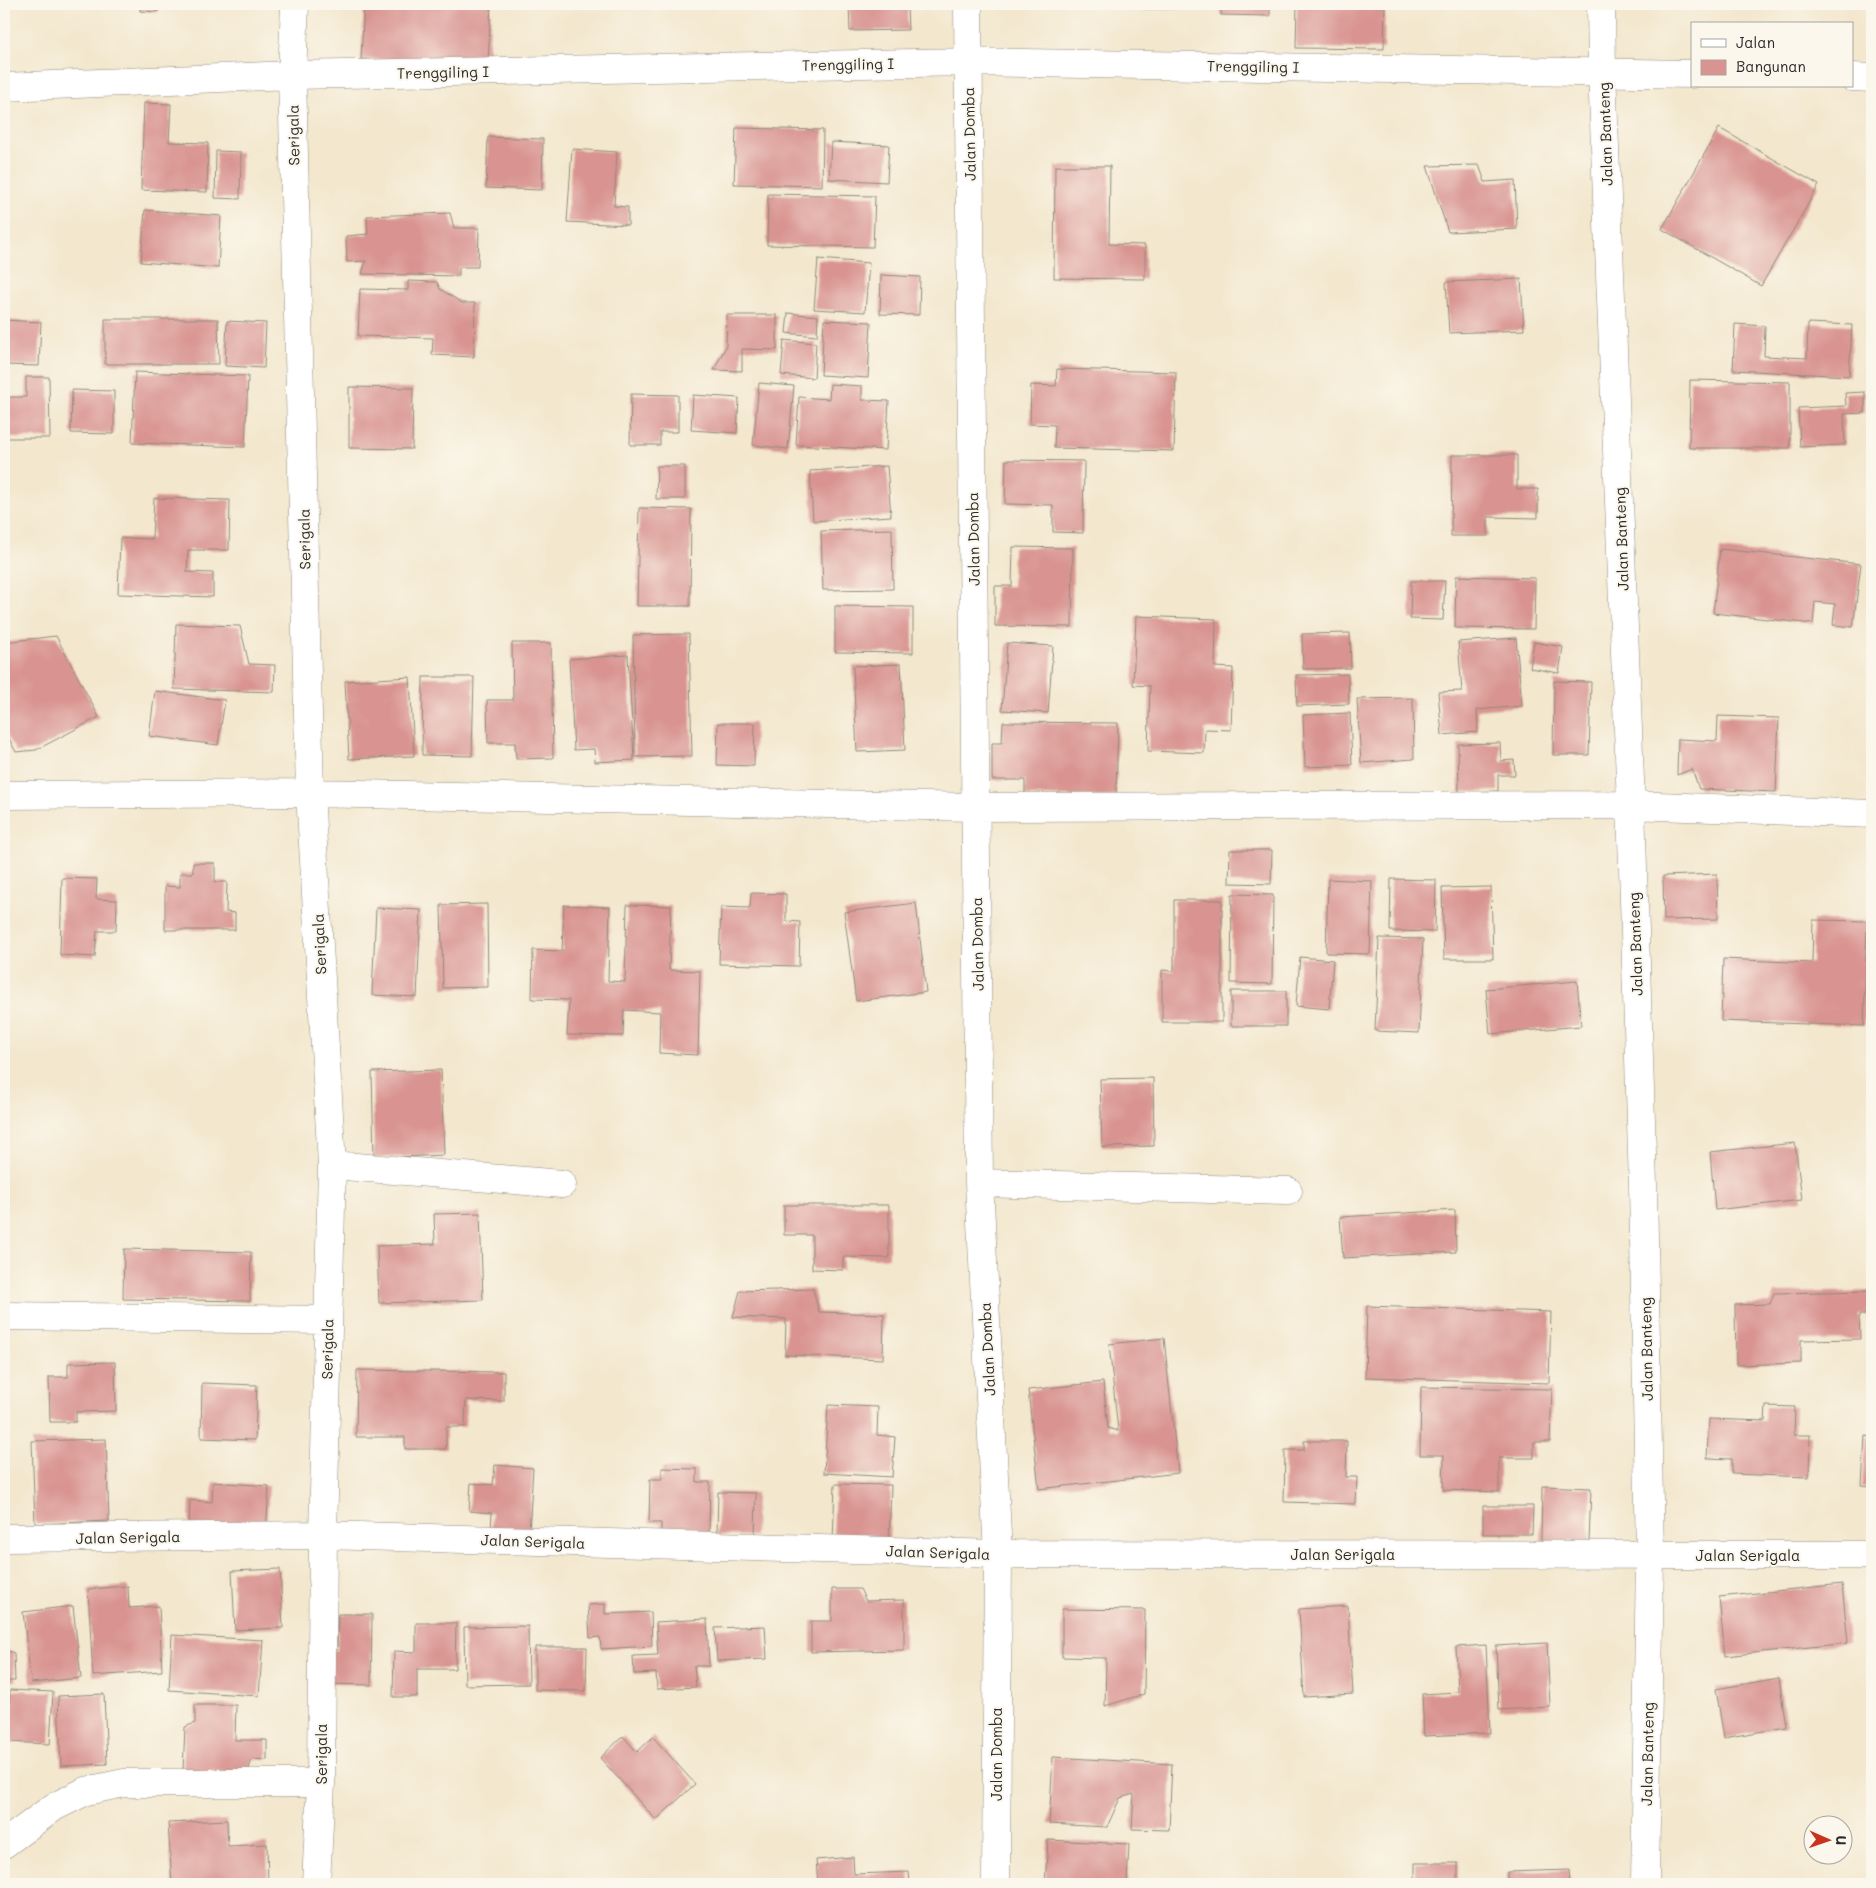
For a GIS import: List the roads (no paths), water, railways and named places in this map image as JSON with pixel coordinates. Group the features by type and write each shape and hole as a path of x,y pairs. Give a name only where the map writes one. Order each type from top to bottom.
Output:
{"street":[{"name":"Serigala","path":"295,4 292,75 310,793 332,1165 323,1535 322,1783 316,1884"},
{"name":"Jalan Domba","path":"968,4 979,1183 998,1554 996,1884"},
{"name":"Jalan Banteng","path":"1602,4 1602,71 1631,805 1643,1185 1650,1555 1645,1884"},
{"name":"Trenggiling I","path":"4,86 292,75 968,62 1691,74"},
{"path":"1854,78 1872,78"},
{"path":"4,795 310,793 976,807 1631,805 1872,814"},
{"path":"332,1165 562,1184"},
{"path":"979,1183 1288,1192"},
{"path":"4,1316 328,1320"},
{"name":"Jalan Serigala","path":"4,1538 323,1535 998,1554 1872,1555"},
{"path":"4,1844 54,1807 86,1791 124,1783 322,1783"}]}
